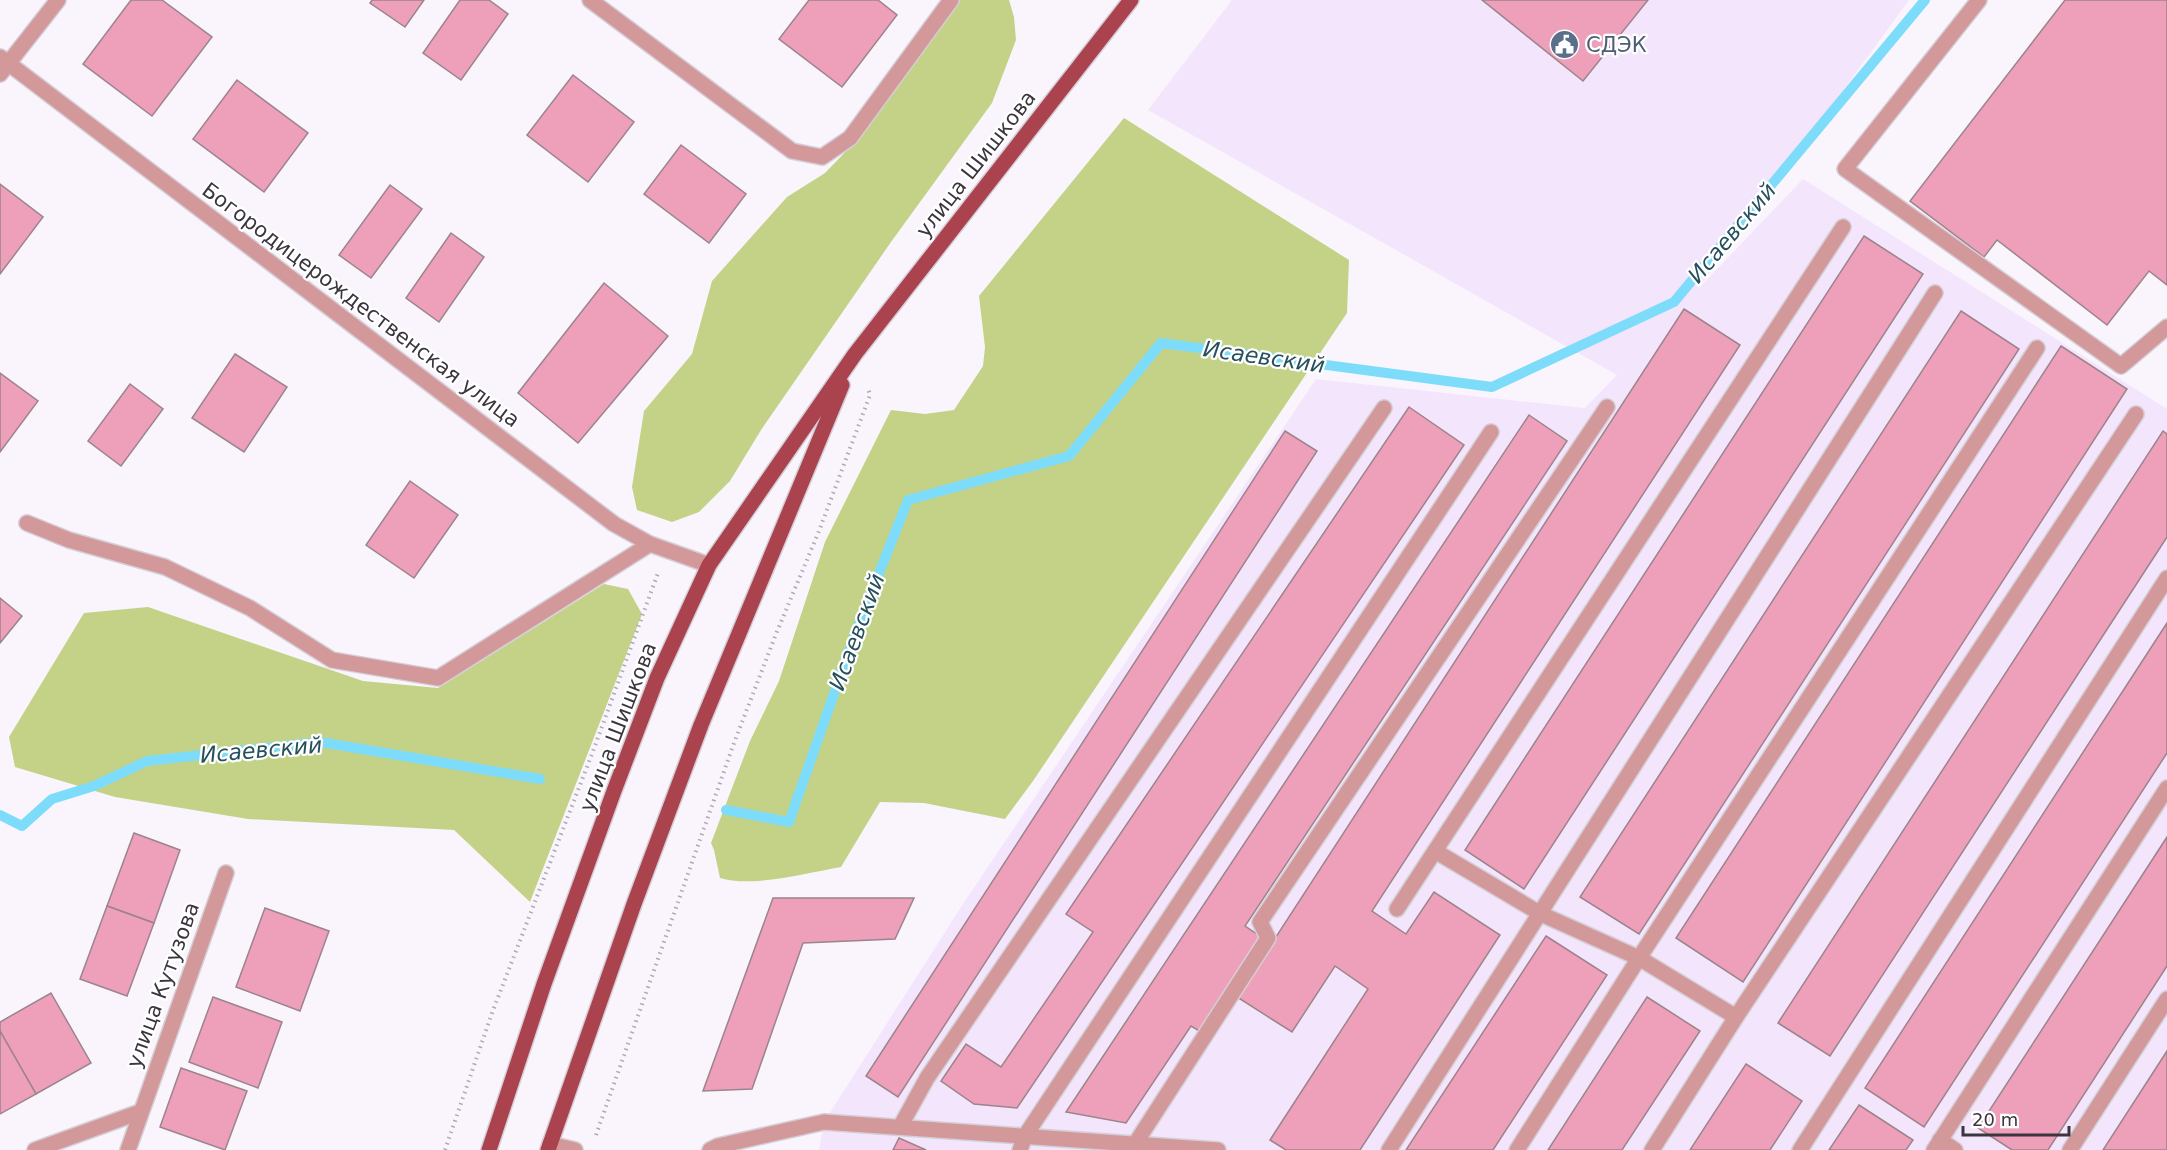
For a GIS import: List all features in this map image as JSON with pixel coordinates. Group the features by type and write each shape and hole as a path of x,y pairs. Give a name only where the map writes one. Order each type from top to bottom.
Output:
{"main road":[{"name":"улица Шишкова","path":"489,1150 544,984 614,791 657,678 709,566 855,354 1131,0"},
{"name":"улица Шишкова","path":"549,1147 634,904 701,725 791,503 855,354"}],"street":[{"path":"3,64 58,0"},
{"path":"590,0 792,151 822,157 850,138 951,0"},
{"path":"1979,0 1845,169 2121,366 2167,327"},
{"name":"Богородицерождественская улица","path":"3,64 614,524 650,544 709,566"},
{"path":"1397,909 1842,227"},
{"path":"1389,1150 1935,293"},
{"path":"1517,1150 1639,958 2037,348"},
{"path":"1135,1144 1268,938 1260,922 1607,407"},
{"path":"900,1127 927,1078 1384,408"},
{"path":"1652,1150 1736,1017 2136,414"},
{"path":"1023,1143 1491,432"},
{"path":"27,523 69,540 165,567 250,608 332,660 438,678 650,544"},
{"path":"1800,1150 2167,578"},
{"path":"1954,1150 1937,1145 2167,788"},
{"path":"1435,851 1540,914 1639,958 1736,1017"},
{"name":"улица Кутузова","path":"128,1150 226,873"},
{"path":"2070,1150 2167,999"},
{"path":"35,1150 140,1112"},
{"path":"710,1150 718,1146 824,1122 900,1127 1023,1143 1135,1144 1218,1150"},
{"path":"549,1147 575,1150"}],"path":[{"path":"594,1140 734,743 819,531 870,395 855,354"},
{"path":"445,1150 492,1013 592,754 646,601 667,550"}],"shaded area":[{"path":"1232,0 1909,0 1699,288 1803,179 2167,409 2167,1150 819,1150 824,1122 963,904 1316,379 1585,408 1617,375 1148,110"}],"green space":[{"path":"960,0 1009,0 1014,17 1016,40 992,103 891,242 761,430 730,481 699,512 672,522 637,510 632,487 644,411 692,354 712,281 787,197 825,173 855,142"},
{"path":"1124,118 1349,260 1347,313 1033,781 1005,819 924,803 880,802 841,867 763,880 733,881 720,878 711,843 750,741 779,681 825,542 891,410 925,414 954,410 983,366 985,347 979,296"},
{"path":"604,584 628,589 642,614 530,902 454,830 248,819 115,797 15,767 9,737 84,613 148,607 363,681 438,688"}],"building":[{"path":"131,0 162,0 212,37 152,116 83,64"},
{"path":"372,0 424,0 405,27 370,3"},
{"path":"460,0 489,0 508,14 461,80 423,53"},
{"path":"809,0 878,0 897,15 842,87 779,39"},
{"path":"1482,0 1648,0 1583,81"},
{"path":"2065,0 2167,0 2167,285 2149,271 2107,325 1997,240 1984,257 1910,201"},
{"path":"573,75 634,122 588,182 527,135"},
{"path":"237,80 308,133 264,192 193,139"},
{"path":"681,145 746,194 709,243 644,194"},
{"path":"0,184 43,217 0,274"},
{"path":"390,185 422,209 371,278 339,255"},
{"path":"451,233 484,257 439,322 406,298"},
{"path":"1864,236 1923,274 1524,889 1465,850"},
{"path":"604,283 668,336 578,443 518,393"},
{"path":"1684,309 1740,345 1372,911 1406,934 1434,892 1500,935 1360,1150 1286,1150 1270,1140 1368,989 1335,966 1292,1032 1237,997"},
{"path":"1961,311 2019,349 1639,934 1580,897"},
{"path":"2061,346 2127,389 1743,982 1676,938"},
{"path":"235,354 287,387 244,452 192,418"},
{"path":"0,373 38,401 0,452"},
{"path":"130,384 163,409 121,466 88,441"},
{"path":"1409,407 1464,445 1017,1108 974,1104 941,1081 966,1044 1001,1067 1093,932 1066,914"},
{"path":"1529,415 1567,441 1245,926 1263,938 1201,1032 1191,1026 1126,1123 1066,1112"},
{"path":"1285,431 1317,451 898,1097 866,1076"},
{"path":"2163,431 2167,434 2167,537 1830,1056 1778,1023"},
{"path":"410,481 458,515 414,578 366,545"},
{"path":"0,598 22,616 0,643"},
{"path":"2167,623 2167,753 1924,1127 1865,1088"},
{"path":"134,833 180,850 154,923 107,906"},
{"path":"2167,837 2167,966 2048,1150 2012,1150 1978,1128"},
{"path":"773,898 914,898 895,939 803,943 752,1089 703,1091"},
{"path":"107,906 154,923 127,996 80,979"},
{"path":"265,908 329,931 300,1011 236,987"},
{"path":"1546,936 1607,975 1493,1150 1406,1150"},
{"path":"51,993 91,1063 36,1094 0,1031 0,1022"},
{"path":"213,997 282,1022 258,1088 189,1062"},
{"path":"1647,997 1700,1031 1622,1150 1548,1150"},
{"path":"0,1031 36,1094 0,1114"},
{"path":"2167,1051 2167,1150 2103,1150"},
{"path":"1746,1064 1802,1101 1770,1150 1690,1150"},
{"path":"181,1068 247,1091 225,1150 160,1127"},
{"path":"1859,1105 1913,1140 1906,1150 1829,1150"},
{"path":"899,1138 926,1150 893,1150"}],"waterway":[{"name":"Исаевский","path":"726,810 789,822 856,631 908,500 1069,456 1161,343 1492,387 1674,302 1925,0"},
{"name":"Исаевский","path":"0,815 22,826 52,799 94,786 147,761 320,742 540,779"}],"place":[{"name":"СДЭК","path":"1565,45"}]}
